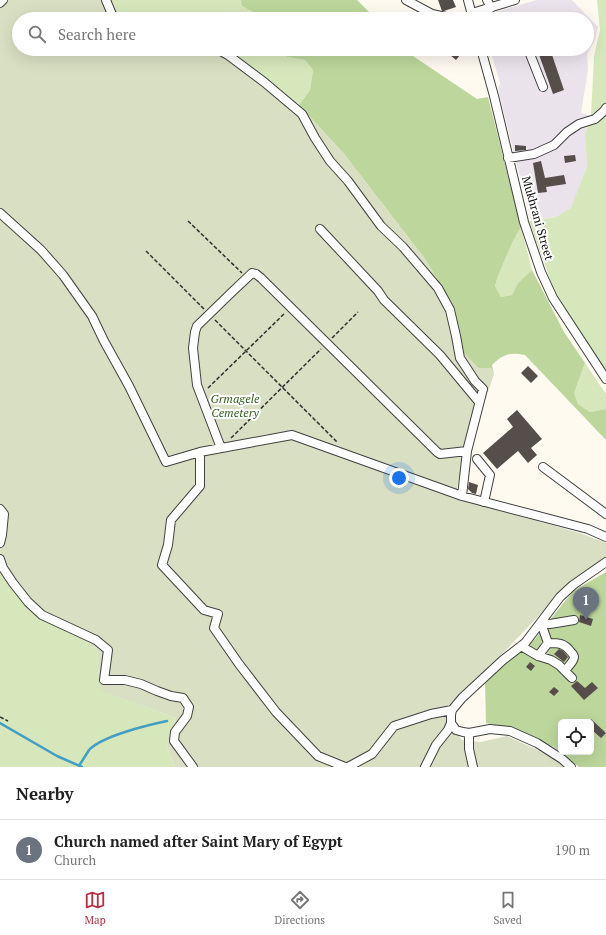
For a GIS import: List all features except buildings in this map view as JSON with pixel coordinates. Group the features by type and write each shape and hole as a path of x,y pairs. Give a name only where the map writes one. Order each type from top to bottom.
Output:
{"street":[{"path":"0,3 3,0"},
{"path":"106,0 110,12"},
{"path":"406,0 428,12"},
{"path":"468,0 472,12"},
{"path":"478,12 489,4 515,0"},
{"path":"229,56 264,82 302,114 330,161 348,181 381,226 403,247 438,288 450,310 460,358 475,381 483,389 466,452 462,496"},
{"name":"Mukhrani Street","path":"484,56 524,222 541,272 553,298 606,380"},
{"path":"531,56 543,87"},
{"path":"508,158 534,154 554,145 567,132 579,124 595,119 606,108"},
{"path":"0,213 41,250 63,275 92,316 129,386 166,462 200,452 292,435 462,496 588,529 606,537"},
{"path":"320,229 378,290 384,300 440,355 479,402"},
{"path":"221,448 197,385 193,348 195,332 197,326 252,273 256,274 291,307 436,452 440,454 466,452"},
{"path":"200,452 200,486 171,520 168,545 162,565 204,610 218,614 214,628 239,664 276,712 318,756 346,767 372,754 394,726 431,714 452,710"},
{"path":"477,459 490,475 484,502"},
{"path":"543,467 606,514"},
{"path":"0,509 4,514 0,543"},
{"path":"0,559 3,568 13,583 28,602 42,615 96,640 108,650 104,680 125,680 140,684 164,694 183,698 189,707 187,716 175,732 174,741 193,767"},
{"path":"425,767 436,745 448,730 451,723 452,710 462,698 503,660 526,643 560,597 573,585 606,562"},
{"path":"541,623 550,624 574,620"},
{"path":"541,623 548,643"},
{"path":"538,656 548,643"},
{"path":"548,643 564,645 574,657 565,670"},
{"path":"521,646 538,656 551,660 559,665 572,678"},
{"path":"451,723 456,730 469,733 490,729 510,732 537,743 562,759 571,767"},
{"path":"469,733 469,749 473,767"}],"path":[{"path":"188,221 247,278"},
{"path":"538,237 542,244 545,257"},
{"path":"146,251 339,445"},
{"path":"201,395 291,307"},
{"path":"221,448 358,312"},
{"path":"0,717 8,721"}],"shaded area":[{"path":"537,0 572,0 584,12 495,12"},
{"path":"594,23 598,27 594,42"},
{"path":"492,56 587,56 588,70 581,113 591,116 585,135 587,165 572,208 556,217 531,220 498,89 500,83"}],"green space":[{"name":"Grmagele Cemetery","path":"3,0 109,0 112,12 12,12 12,56 222,56 263,76 299,105 344,154 425,259 452,304 464,353 478,368 491,368 494,374 488,392 482,391 464,454 455,498 580,533 606,543 606,560 586,571 555,599 477,680 448,721 462,740 481,742 507,736 571,767 175,767 167,747 176,718 101,691 97,649 81,638 36,617 0,573 0,5"},
{"path":"109,0 241,0 243,6 254,12 112,12"},
{"path":"241,0 357,0 369,12 253,12 242,6"},
{"path":"597,0 606,0 606,372 582,339 553,287 529,221 556,217 571,208 587,166 585,135 591,116 594,56 600,30"},
{"path":"236,56 286,56 305,60 313,70 310,90 299,105"},
{"path":"413,56 477,99 488,97 521,227 513,241 495,286 501,297 512,295 518,283 532,270 564,332 585,363 574,393 578,404 590,412 606,409 606,440 525,355 511,354 503,356 492,365 494,374 491,368 478,368 464,353 452,304 425,259 344,154 299,105 310,90 313,70 305,60 287,57"},
{"path":"521,227 532,270 518,283 512,295 501,297 495,286 513,241"},
{"path":"585,363 606,394 606,409 590,412 578,404 574,393"},
{"path":"606,572 606,767 579,767 564,755 594,755 594,719 558,719 558,750 513,729 486,723 485,680 534,640 573,591"},
{"path":"0,573 36,617 81,638 97,649 102,691 176,718 167,747 175,767 0,767"}],"waterway":[{"path":"79,766 89,750 104,740 149,725 167,721"},
{"path":"0,723 57,756 82,767"}],"place":[{"name":"Church named after Saint Mary of Egypt","path":"586,620"}]}
